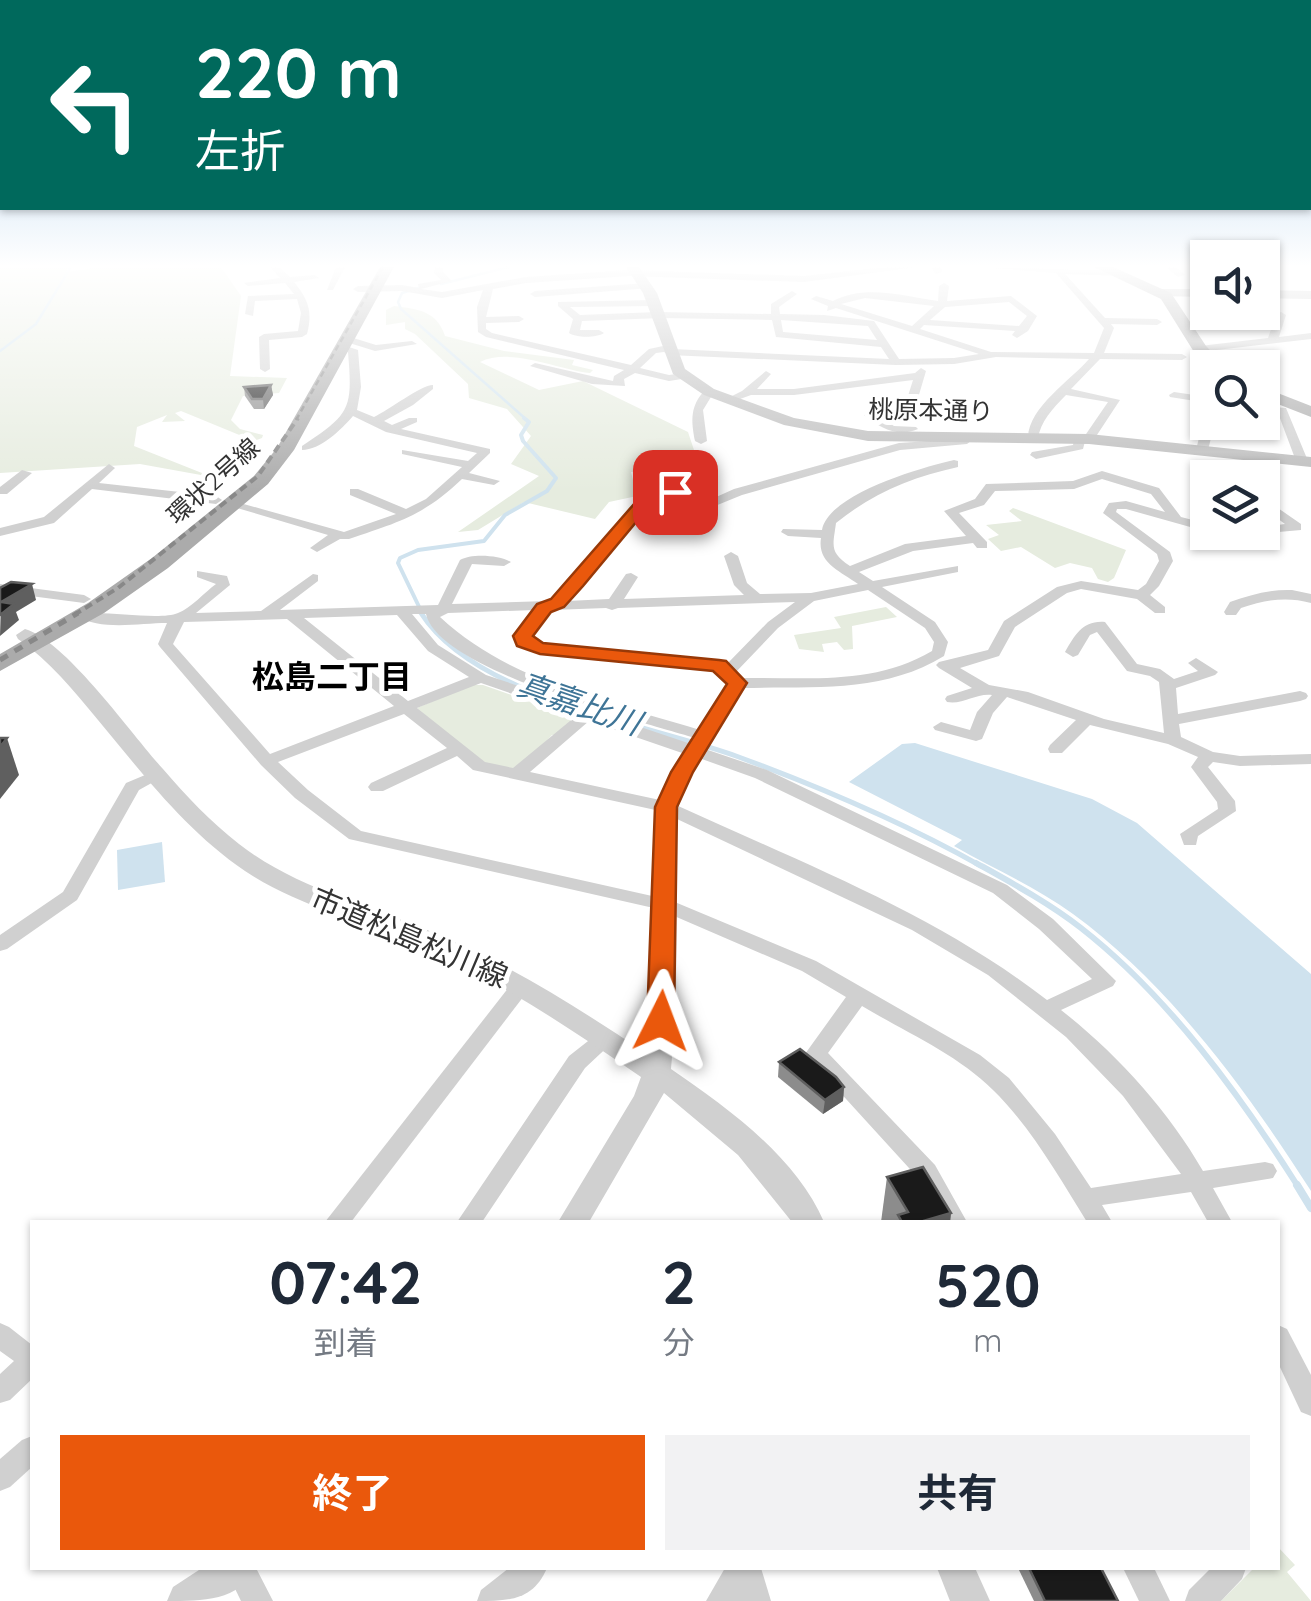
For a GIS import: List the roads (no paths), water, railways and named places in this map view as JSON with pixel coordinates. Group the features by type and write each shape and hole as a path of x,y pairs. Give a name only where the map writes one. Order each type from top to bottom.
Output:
{"main road":[{"name":"環状2号線","path":"224,503 266,448 334,342"},
{"name":"桃原本通り","path":"666,342 684,376 709,392 832,432 896,438 1084,438 1306,461"},
{"path":"1195,342 1200,349"},
{"name":"環状2号線","path":"0,664 32,639 84,608 280,458 345,344"},
{"path":"1280,399 1311,412"},
{"name":"環状2号線","path":"0,648 32,639"}],"street":[{"path":"264,342 265,369"},
{"path":"301,352 302,342"},
{"path":"514,342 669,378 684,376"},
{"path":"856,342 886,344 896,362"},
{"path":"949,342 992,354"},
{"path":"1034,436 1032,431 1042,413 1098,358 1105,342"},
{"path":"1200,349 1248,342"},
{"path":"345,344 375,348 412,344"},
{"path":"306,448 353,412 358,393 353,350 345,344"},
{"path":"534,366 583,375 608,386 620,384 618,378 653,351 669,350 896,362 992,354 1182,357"},
{"path":"910,400 926,362"},
{"path":"729,400 746,392 766,374"},
{"path":"746,392 797,398 920,376"},
{"path":"371,423 405,408 412,398 430,387"},
{"path":"1036,455 1080,447 1115,400 1061,391"},
{"path":"702,441 695,430 696,414 709,392"},
{"path":"1174,394 1190,397"},
{"path":"912,429 892,429 870,415 910,400 947,405"},
{"path":"1280,410 1306,461"},
{"path":"90,486 224,503 344,536 430,502 486,451 390,430 353,412"},
{"path":"390,430 414,420"},
{"path":"450,442 467,431"},
{"path":"954,464 889,482 848,506 830,522 828,556 936,632 943,647 929,660 900,672 851,680 733,677 708,663 531,646 523,636 544,608 558,603 646,499 675,492 715,502 738,492 896,448 969,441 971,436"},
{"path":"1202,450 1204,440"},
{"path":"406,452 494,481"},
{"path":"0,536 49,520 109,468"},
{"path":"1,491 26,473"},
{"path":"848,571 910,547 977,542 950,511 984,500 990,487 1074,485 1097,474 1154,490 1176,518"},
{"path":"361,498 407,514"},
{"path":"659,522 684,525 704,499"},
{"path":"1141,594 1162,572 1166,561 1163,552 1109,514 1108,509 1126,506 1190,522"},
{"path":"1280,515 1296,527 1280,530"},
{"path":"788,532 827,534"},
{"path":"317,548 339,534"},
{"path":"731,556 741,585 758,600"},
{"path":"504,562 466,560 433,618 450,636 498,666 700,743 1000,889 1106,981 1047,1008"},
{"path":"0,588 84,608 111,620 811,597 834,589 870,588 952,569"},
{"path":"202,574 222,579 223,585 174,623 165,644 267,762 355,835 663,904 809,966 972,1061 1002,1084 1088,1198 1099,1220"},
{"path":"612,606 631,577"},
{"path":"265,616 313,578"},
{"path":"949,666 994,653 1009,624 1062,590 1081,585 1141,594 1160,610"},
{"path":"1231,612 1235,605 1271,595 1300,594 1311,599"},
{"path":"573,1220 648,1098 656,1073 662,1008 666,807 733,677 774,625 811,597"},
{"path":"406,612 432,648 481,678 585,716 700,743"},
{"path":"290,615 479,766 666,807 919,925 995,970 1047,1008 1132,1090 1200,1182 1219,1220"},
{"path":"1073,652 1084,632 1100,624 1132,668"},
{"name":"市道松島松川線","path":"32,639 57,658 156,775 217,839 255,867 303,892 420,937 520,987 605,1039 733,1130 775,1174 805,1220"},
{"path":"929,660 949,666 985,689"},
{"path":"1168,686 1210,672 1196,663"},
{"path":"1112,666 1155,672 1166,680 1174,740"},
{"path":"267,762 481,678"},
{"path":"953,700 985,689 1004,691 1087,719 1174,740 1208,756 1240,761 1311,759"},
{"path":"941,727 976,736 985,712 1004,691"},
{"path":"1173,720 1300,696"},
{"path":"516,775 585,716"},
{"path":"1056,749 1087,719"},
{"path":"376,786 457,750"},
{"path":"1190,841 1189,834 1227,810 1226,802 1199,767 1208,756"},
{"path":"0,944 70,896 132,787 156,775"},
{"path":"339,1220 520,987"},
{"path":"858,996 816,1054 927,1172 954,1220"},
{"path":"470,1220 578,1062 605,1039"},
{"path":"1088,1198 1265,1171"},
{"path":"0,1336 30,1359"},
{"path":"1280,1341 1311,1403"},
{"path":"0,1391 30,1363"},
{"path":"0,1477 30,1451"},
{"path":"187,1601 235,1570"},
{"path":"239,1570 258,1601"},
{"path":"492,1601 530,1570"},
{"path":"721,1601 743,1570"},
{"path":"745,1570 756,1601"},
{"path":"957,1570 970,1601"},
{"path":"1139,1570 1156,1601"},
{"path":"1200,1601 1229,1570"}],"water":[{"path":"915,743 1092,799 1137,823 1311,974 1311,1191 1204,1042 1174,1006 1108,942 1044,895 954,846 962,840 849,782 902,744"},
{"path":"162,842 165,882 118,890 117,850"}],"waterway":[{"path":"0,351 12,342"},
{"name":"真嘉比川","path":"438,342 527,420"},
{"name":"真嘉比川","path":"423,615 398,563 400,558 418,550 484,541 505,515 547,491 556,478 523,441 521,435 529,422 524,418"},
{"name":"真嘉比川","path":"421,613 446,642 480,667 520,687 767,768 891,820 981,866"},
{"name":"真嘉比川","path":"976,863 1069,919 1143,984 1227,1083 1297,1185"},
{"name":"真嘉比川","path":"1297,1185 1311,1208"}],"railway":[{"path":"296,420 341,342"},
{"path":"74,615 118,588 258,476 298,418"},
{"path":"0,660 78,613"}],"district":[{"name":"松島二丁目","path":"332,677"}]}
